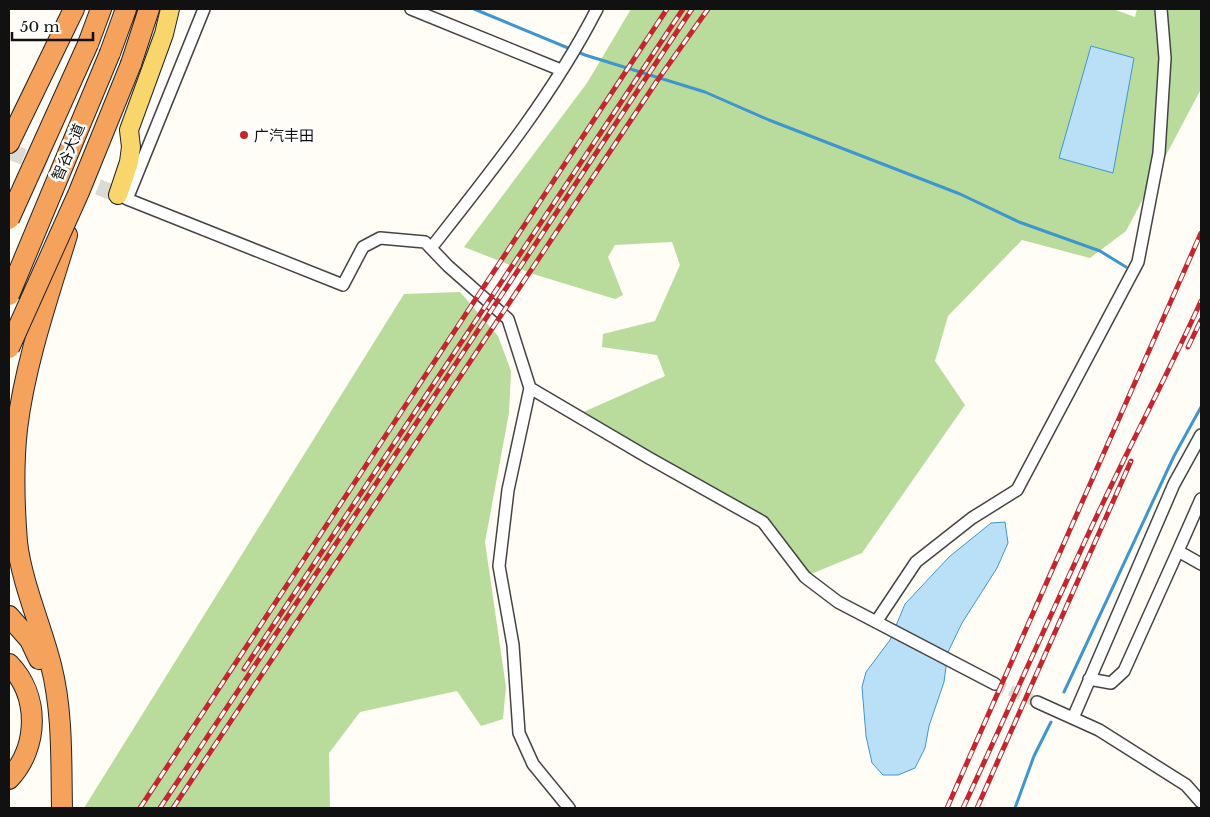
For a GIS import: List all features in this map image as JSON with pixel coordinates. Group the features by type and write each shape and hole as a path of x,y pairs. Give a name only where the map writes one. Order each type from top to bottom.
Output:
{"highway":[{"path":"9,143 74,9"},
{"name":"智谷大道","path":"9,219 88,44 101,9"},
{"name":"智谷大道","path":"9,295 110,53 126,9"},
{"path":"9,348 79,192 131,64 148,9"},
{"path":"62,808 62,755 52,666 33,607 18,544 14,482 17,428 34,347 79,192"},
{"path":"9,616 30,640 46,674 58,710"},
{"path":"9,664 18,673 32,705 31,742 19,769 9,780"}],"main road":[{"path":"122,197 131,147 129,130 164,34 170,9"}],"street":[{"path":"204,9 122,197 344,285 364,247 380,238 425,242 448,266 508,319 530,388 508,490 500,566 513,645 519,733 533,764 569,808"},
{"path":"410,9 562,70"},
{"path":"431,248 522,131 562,70 598,9"},
{"path":"876,622 916,562 972,518 1017,490 1138,262 1160,153 1165,58 1160,9"},
{"path":"530,388 763,522 805,577 838,602 955,665 995,684"},
{"path":"1073,718 1174,484 1201,435"},
{"path":"1089,679 1110,683 1124,671 1201,499"},
{"path":"1178,551 1201,564"},
{"path":"1037,702 1099,730 1186,785 1201,802"}],"green space":[{"path":"631,9 1113,9 1135,17 1137,9 1201,9 1201,89 1126,231 1090,258 1022,240 948,316 935,361 965,405 862,553 811,574 767,518 581,413 665,376 657,355 602,347 603,334 655,321 680,265 672,242 615,245 608,257 623,295 615,299 533,274 464,247 587,83"},
{"path":"460,292 498,336 511,371 509,413 485,542 506,687 503,719 481,726 457,691 360,712 329,753 330,808 84,808 404,294"}],"water":[{"path":"1091,46 1134,58 1113,173 1059,158"},
{"path":"1005,522 1008,543 997,568 962,623 948,652 944,682 929,726 925,748 915,768 898,775 883,775 872,763 866,736 862,687 866,672 890,640 905,604 949,557 991,523"}],"waterway":[{"path":"474,9 585,55 705,92 769,120 960,194 1019,222 1100,251 1126,267"},
{"path":"1064,692 1174,456 1201,407"},
{"path":"1015,808 1034,756 1051,722"}],"tunnel":[{"path":"9,151 118,195"},
{"path":"995,684 1037,702"}],"railway":[{"path":"140,808 667,9"},
{"path":"244,669 683,9"},
{"path":"160,808 692,9"},
{"path":"173,808 657,81 708,9"},
{"path":"947,808 1201,233"},
{"path":"963,808 1084,543 1201,301"},
{"path":"1188,347 1201,320"},
{"path":"977,808 1131,461"}],"place":[{"name":"广汽丰田","path":"244,135"}]}
